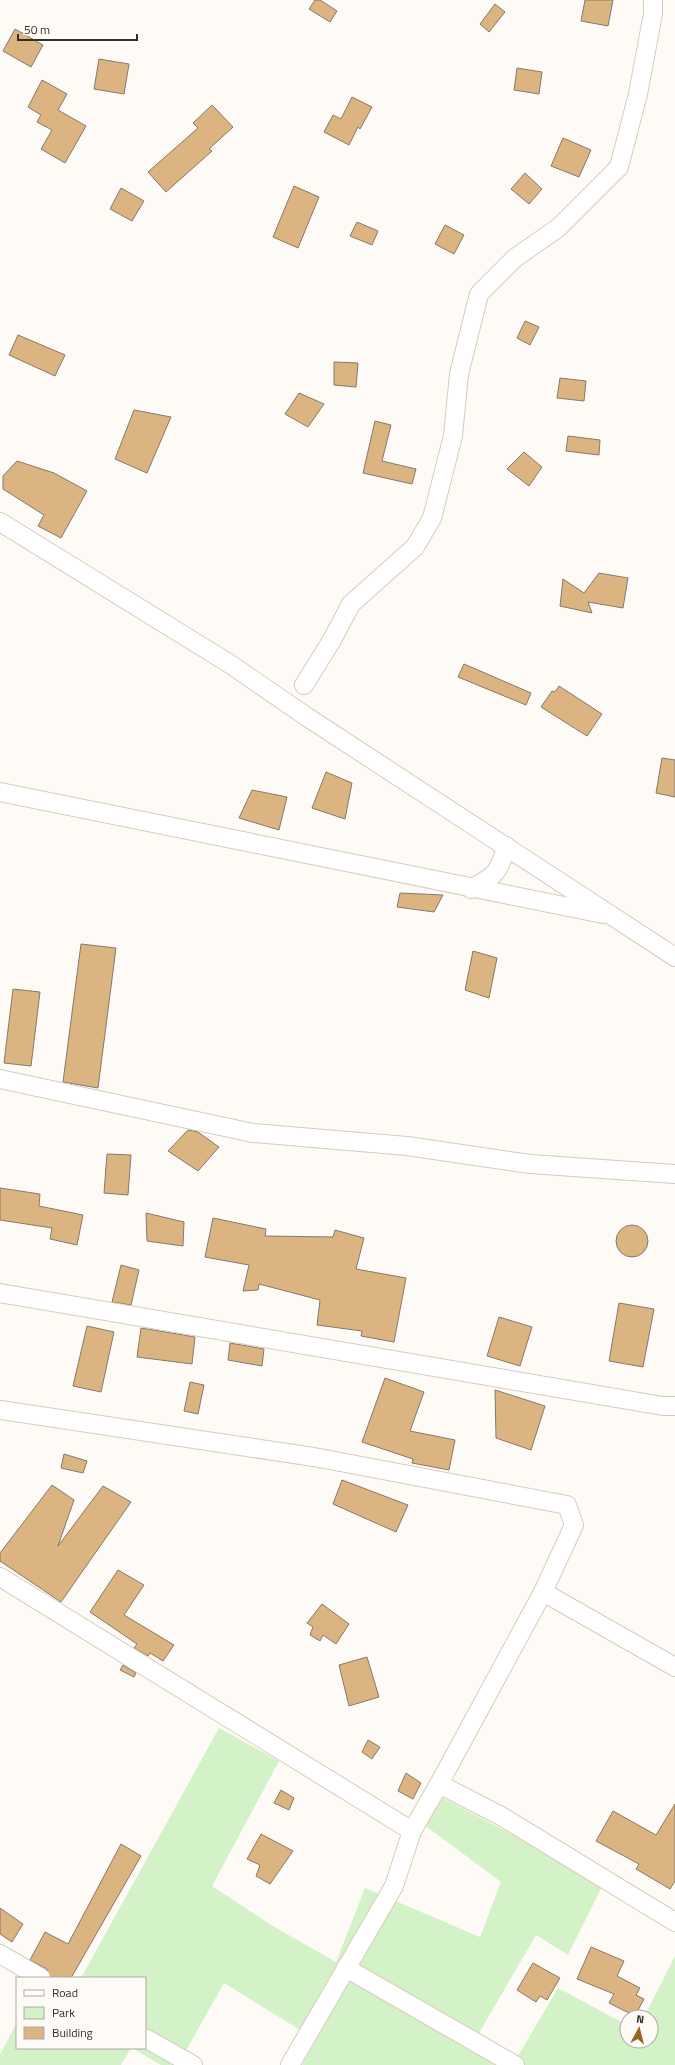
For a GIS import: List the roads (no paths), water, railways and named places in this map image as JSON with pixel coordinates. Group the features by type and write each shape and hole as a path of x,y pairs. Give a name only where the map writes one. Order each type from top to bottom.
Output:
{"street":[{"path":"280,699 304,685 332,640 350,604 415,547 432,518 453,436 459,374 479,294 515,258 558,228 619,167 638,94 653,14 653,0"},
{"path":"0,522 230,664 307,717 675,957"},
{"path":"304,685 307,717"},
{"path":"0,792 471,889 612,916"},
{"path":"471,889 494,875 502,862 506,846"},
{"path":"0,1079 253,1133 407,1146 530,1164 675,1174"},
{"path":"0,1293 663,1406 675,1406"},
{"path":"0,1410 314,1457 567,1505 574,1525 543,1592 412,1831 394,1886 290,2065"},
{"path":"0,1577 412,1831"},
{"path":"543,1592 675,1667"},
{"path":"439,1784 501,1816 675,1922"},
{"path":"0,1954 39,1977"},
{"path":"346,1968 515,2065"},
{"path":"146,2039 193,2065"}]}
